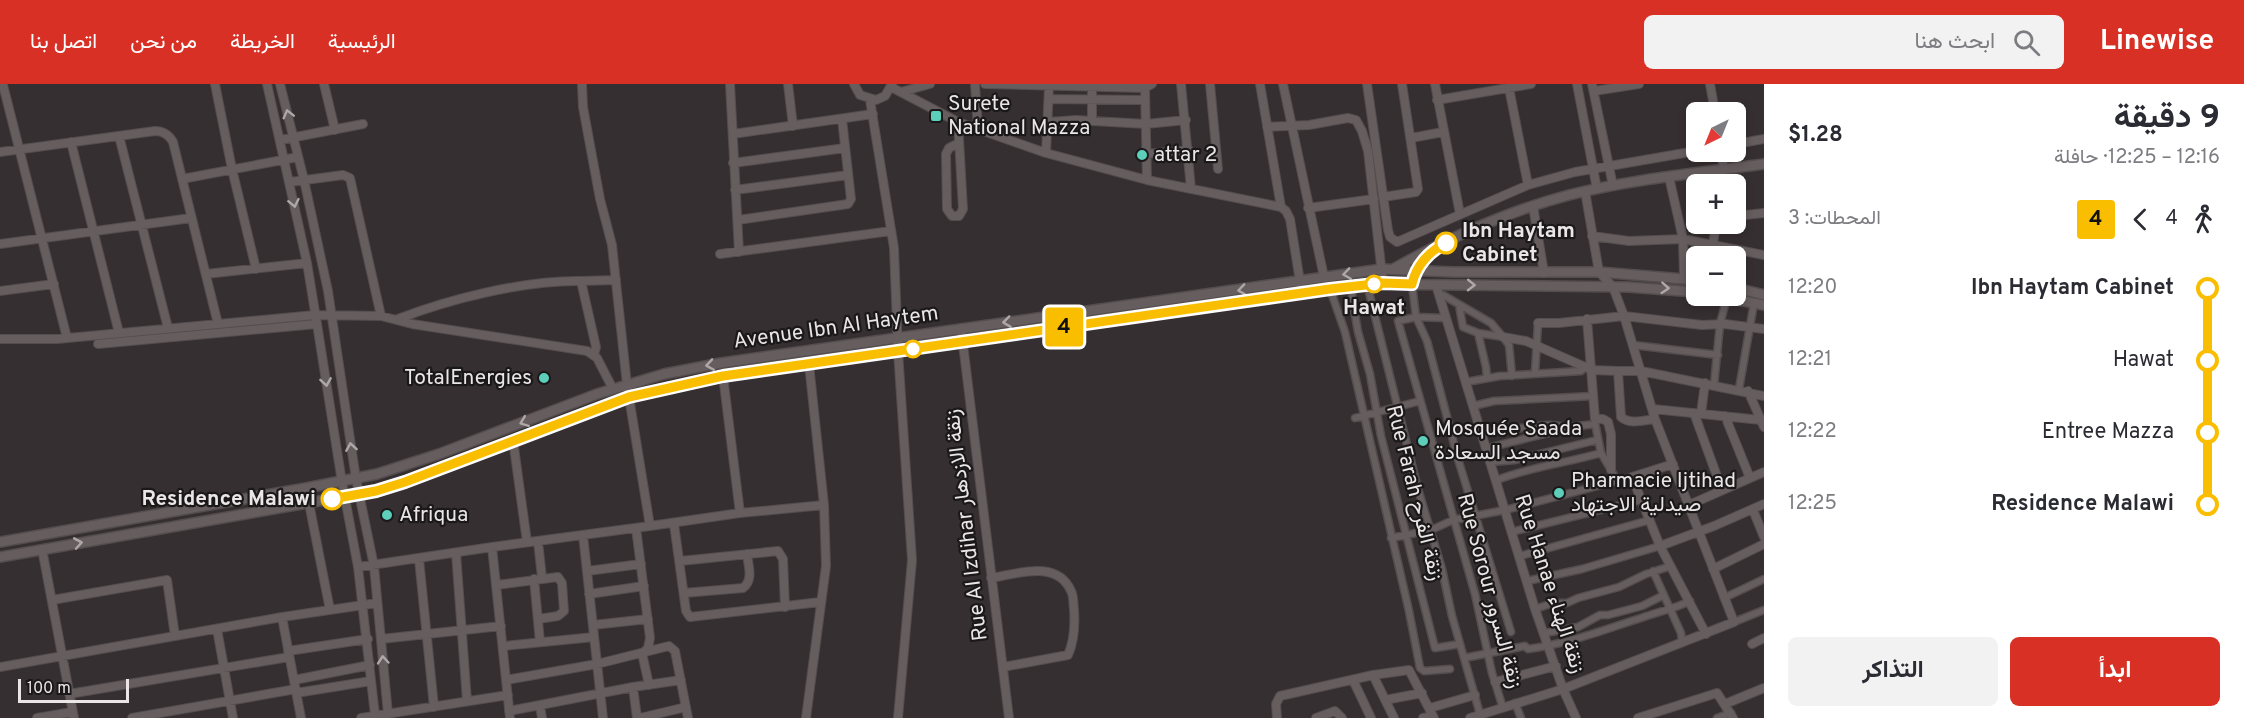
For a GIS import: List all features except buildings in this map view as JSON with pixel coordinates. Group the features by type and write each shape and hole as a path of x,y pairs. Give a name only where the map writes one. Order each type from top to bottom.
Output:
{"street":[{"path":"215,84 256,269"},
{"path":"267,84 307,263 358,567 376,716"},
{"path":"280,84 328,291 356,479 374,566 387,716"},
{"path":"324,84 335,130"},
{"path":"582,84 583,107 600,199 612,245 627,384 650,526"},
{"path":"730,84 740,252"},
{"path":"788,84 793,126"},
{"path":"854,84 860,95 870,100 881,98 891,85 958,122 1046,153 1147,180 1281,207 1290,219 1302,294"},
{"path":"901,92 930,84"},
{"path":"975,84 978,129"},
{"path":"985,84 1148,86 1145,100 1147,180"},
{"path":"1181,84 1191,189"},
{"path":"1209,84 1218,169"},
{"path":"1260,84 1281,207"},
{"path":"1283,84 1324,277"},
{"path":"1367,84 1388,230 1390,237 1397,242 1528,185 1593,169 1686,152"},
{"path":"1383,197 1416,192 1418,189 1402,84"},
{"path":"1435,84 1460,214"},
{"path":"1437,100 1531,84"},
{"path":"1577,84 1597,189"},
{"path":"1613,186 1593,88 1639,84"},
{"path":"1710,84 1713,102"},
{"path":"3,85 68,338"},
{"path":"1046,153 1049,86"},
{"path":"1068,86 1070,99"},
{"path":"1092,86 1092,121"},
{"path":"1509,88 1528,185"},
{"path":"1049,99 1145,100"},
{"path":"870,100 894,248 897,337 912,560 898,718"},
{"path":"733,134 873,114"},
{"path":"1267,128 1345,118 1355,119 1365,137 1383,283"},
{"path":"738,220 845,206 852,199 842,119"},
{"path":"1049,122 1092,121 1146,124 1186,120"},
{"path":"958,122 963,209 959,216 952,216 947,209 946,154 949,148 959,143"},
{"path":"280,140 363,124"},
{"path":"0,152 155,131 166,133 173,142 218,324"},
{"path":"1411,138 1443,132"},
{"path":"119,136 168,328"},
{"path":"1746,142 1764,139"},
{"path":"71,142 119,333"},
{"path":"733,163 845,148"},
{"path":"1147,154 1189,150"},
{"path":"182,179 298,157"},
{"path":"1723,162 1724,170"},
{"path":"1395,268 1500,218 1585,191 1764,164"},
{"path":"290,182 343,175 350,178 381,316"},
{"path":"735,190 848,175"},
{"path":"1669,177 1683,239 1684,279"},
{"path":"1585,191 1599,272 1613,287 1634,345 1655,419 1734,622"},
{"path":"1308,208 1374,199"},
{"path":"1533,206 1544,273"},
{"path":"1746,215 1764,213"},
{"path":"0,244 191,218"},
{"path":"720,254 891,231"},
{"path":"1713,244 1714,234"},
{"path":"1592,236 1629,241 1683,239 1764,255"},
{"path":"1434,248 1415,270 1412,284 1416,316 1427,341 1458,459 1511,632"},
{"path":"206,274 307,263"},
{"name":"Avenue Ibn Al Haytem","path":"0,542 356,479 419,462 627,384 702,366 1382,269 1599,272 1684,279"},
{"path":"398,319 438,304 524,286 616,280"},
{"path":"581,281 596,347 594,355"},
{"path":"0,291 54,284"},
{"path":"1367,284 1418,489 1481,716"},
{"name":"Avenue Ibn Al Haytem","path":"0,557 359,494 411,480 629,397 723,376 1367,284 1613,287 1686,291"},
{"name":"Rue Hanae زنقة الهناء","path":"1436,285 1535,609 1574,717"},
{"name":"Rue Farah زنقة الفرح","path":"1353,286 1352,297 1358,332 1370,374 1372,394 1435,648 1460,644"},
{"path":"1330,289 1345,332 1420,668 1424,671 1450,669"},
{"path":"1746,290 1764,295"},
{"path":"1439,297 1441,294 1491,324 1509,345 1512,376"},
{"path":"1759,304 1749,327 1743,390 1762,423"},
{"path":"1459,305 1463,327 1478,333 1526,341 1589,369"},
{"path":"1722,306 1718,355 1710,384 1697,414 1722,490"},
{"path":"0,339 68,338 315,315 381,316 411,324 584,350 594,355 613,389"},
{"path":"1416,316 1445,318"},
{"name":"Rue Sorour زنقة السرور","path":"1416,316 1398,321 1474,594 1503,708"},
{"path":"1535,373 1538,323 1624,316 1764,329"},
{"path":"1587,320 1589,369 1598,440 1601,453 1617,480"},
{"path":"98,344 317,324"},
{"name":"Rue Al Izdihar زنقة الازدهار","path":"961,328 1009,718"},
{"path":"1478,333 1487,378"},
{"path":"1634,345 1718,355"},
{"path":"806,718 826,566 824,505 809,364"},
{"path":"1466,382 1589,369 1641,371 1764,396"},
{"path":"1618,371 1621,417 1624,420 1636,422 1655,419"},
{"path":"723,376 740,513"},
{"path":"1473,405 1494,401 1593,396"},
{"path":"1355,418 1363,414 1420,401"},
{"path":"1653,409 1725,416 1762,423"},
{"path":"1725,416 1750,478"},
{"path":"1487,448 1603,419 1608,422 1611,434 1611,470"},
{"path":"1482,432 1549,425 1570,427"},
{"path":"513,440 527,542"},
{"path":"1491,462 1515,460 1598,440"},
{"path":"1497,480 1516,472 1536,470 1601,453"},
{"path":"1391,538 1431,530 1453,520 1505,510 1673,464"},
{"path":"1689,505 1764,471"},
{"path":"1632,477 1660,546 1706,633"},
{"path":"306,488 330,610"},
{"path":"1511,532 1641,500"},
{"path":"1527,581 1582,569 1660,546 1764,504"},
{"path":"358,567 740,513 824,505"},
{"path":"1753,510 1764,537"},
{"path":"1520,556 1650,520"},
{"path":"674,524 687,614 694,618 820,602"},
{"path":"636,528 650,644 642,653"},
{"path":"583,535 603,718"},
{"path":"538,541 540,642"},
{"path":"1713,569 1764,544"},
{"path":"492,547 504,646 509,715 540,706 633,687 681,680"},
{"path":"37,718 73,715 42,549"},
{"path":"680,561 774,550 781,554 783,559 785,607"},
{"path":"456,553 467,701"},
{"path":"684,593 743,588 750,579 747,554"},
{"path":"419,559 434,707"},
{"path":"587,571 641,564"},
{"path":"1535,609 1553,603 1567,603 1578,597 1619,587 1653,571 1671,566"},
{"path":"991,578 1036,571 1053,572 1072,592 1074,624 1068,656 1003,667"},
{"path":"1653,571 1681,633 1682,642"},
{"path":"496,585 558,577 561,580 564,611 558,616 538,619"},
{"path":"1724,598 1764,579"},
{"path":"52,600 167,580 175,636"},
{"path":"590,594 644,586"},
{"path":"1545,633 1578,627 1600,615 1642,606 1664,595"},
{"path":"1464,658 1525,646 1528,649 1573,641 1690,602"},
{"path":"0,667 217,628 377,603"},
{"path":"1470,718 1563,689 1764,609"},
{"path":"282,617 301,718"},
{"path":"593,625 648,619"},
{"path":"381,639 501,626"},
{"path":"217,628 233,718"},
{"path":"504,646 594,637"},
{"path":"1752,644 1764,638"},
{"path":"69,694 224,668 368,639"},
{"path":"506,680 597,664 669,646 675,651 688,718"},
{"path":"642,653 649,685"},
{"path":"132,718 295,687 370,665"},
{"path":"1495,682 1556,666"},
{"path":"1277,718 1276,704 1280,696 1373,675 1408,670 1432,714"},
{"path":"1373,675 1394,718"},
{"path":"295,687 371,681"},
{"path":"1353,681 1371,718"},
{"path":"633,687 639,718 686,707"},
{"path":"1725,704 1764,688"},
{"path":"1385,699 1422,693"},
{"path":"1638,718 1717,693 1732,716 1717,718"},
{"path":"361,718 387,716 508,695"},
{"path":"1423,718 1475,695"},
{"path":"1515,703 1521,718"},
{"path":"540,706 542,718"},
{"path":"1316,718 1335,711 1342,718"}],"bus line":[{"name":"4","path":"332,499 376,491 405,482 629,397 684,383 1330,289 1383,283 1412,284 1415,270 1434,248 1446,243"}],"place":[{"name":"Surete National Mazza","path":"936,116"},
{"name":"attar 2","path":"1142,155"},
{"name":"Ibn Haytam Cabinet","path":"1446,243"},
{"name":"Hawat","path":"1374,284"},
{"name":"TotalEnergies","path":"544,378"},
{"name":"Mosquée Saada مسجد السعادة","path":"1423,441"},
{"name":"Pharmacie Ijtihad صيدلية الاجتهاد","path":"1559,493"},
{"name":"Residence Malawi","path":"332,499"},
{"name":"Afriqua","path":"387,515"}]}
